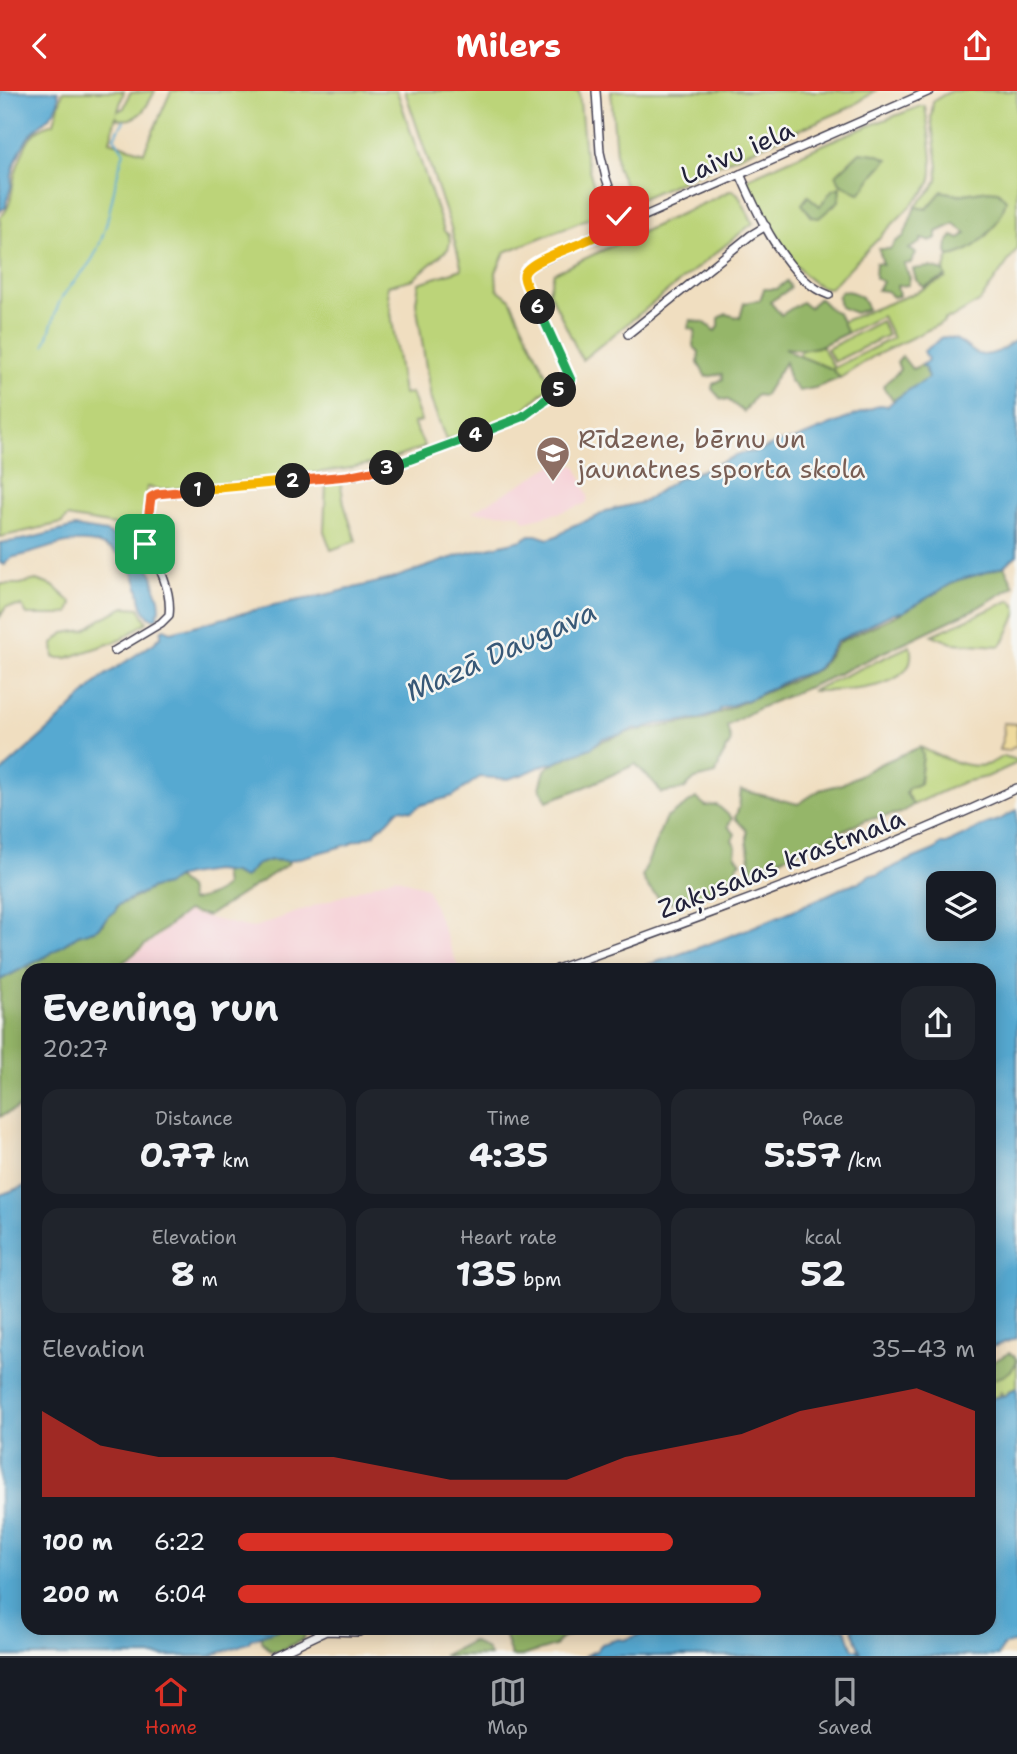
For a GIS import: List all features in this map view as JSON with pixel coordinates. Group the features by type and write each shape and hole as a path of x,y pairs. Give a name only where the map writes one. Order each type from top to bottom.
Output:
{"street":[{"path":"596,91 600,152 622,225"},
{"name":"Laivu iela","path":"114,651 169,615 170,604 165,586 153,555 145,544 151,497 157,494 347,476 381,470 522,417 571,380 525,281 525,271 536,263 930,91"},
{"path":"740,174 778,249 802,278 815,289 829,295"},
{"path":"628,334 751,235 766,226"},
{"name":"Zaķusalas krastmala","path":"574,963 746,901 912,836 1017,788"},
{"path":"273,1656 318,1635"}],"shaded area":[{"name":"Rīdzene, bērnu un jaunatnes sporta skola","path":"554,446 574,450 570,465 576,466 578,470 588,496 587,503 525,521 520,514 472,512 555,464 546,450"},
{"path":"395,877 427,888 457,963 125,963 187,913 252,928"}],"green space":[{"path":"63,91 124,91 118,111 124,108 130,93 155,91 137,116 125,120 116,116 110,141 144,152 171,91 397,91 450,242 448,249 413,279 387,286 403,394 411,393 421,421 413,423 425,447 389,460 345,469 211,486 161,490 147,487 141,534 114,525 67,517 62,523 0,537 0,217 9,203 16,171 26,145 38,130 54,123"},
{"path":"405,91 579,91 585,156 602,213 505,252 496,272 497,289 510,299 551,385 521,413 446,440 431,400 416,302 419,283 462,269"},
{"path":"611,91 875,91 851,107 633,202 617,167"},
{"path":"951,91 1017,91 1017,249 980,301 950,319 874,356 840,378 832,369 799,356 801,350 822,346 834,368 893,338 882,316 847,333 841,322 946,278 944,271 949,256 959,254 977,244 992,228 1003,209 1005,200 988,190 958,195 942,191 927,209 915,207 937,180 938,166 931,118 933,102"},
{"path":"925,106 932,156 930,182 924,192 830,288 817,285 805,275 781,244 747,180 845,135"},
{"path":"860,152 888,159 860,194 840,183 836,175"},
{"path":"840,187 839,201 819,218 812,217 802,204 808,196 820,206 832,190"},
{"path":"732,190 738,194 753,223 582,360 549,291 554,273"},
{"path":"942,191 958,195 998,191 1006,200 999,219 977,244 959,254 949,256 948,242 953,236 960,239 966,233 954,224 937,232 937,238 929,241 921,239 921,242 909,249 916,253 911,263 904,264 910,278 908,285 897,286 899,296 893,297 887,291 877,290 883,282 875,278 876,263 883,264 879,249 890,249 904,236 915,207 927,209"},
{"path":"930,267 944,271 946,277 924,287 916,280 913,269"},
{"path":"787,281 791,288 770,302 781,315 802,302 809,308 819,298 838,313 847,333 818,347 801,350 785,348 832,369 840,378 799,391 790,381 785,362 764,396 756,395 744,412 728,400 721,399 712,389 713,384 723,379 722,374 706,377 698,363 699,352 693,346 695,330 688,328 691,320 705,323 715,331 719,327 719,318 726,314 740,318 744,303 760,300 764,289 777,289"},
{"path":"842,291 858,295 867,309 855,313 840,307 838,296"},
{"path":"881,321 888,335 834,362 827,349"},
{"path":"902,356 912,369 922,365 928,378 893,400 883,387 900,369 897,363"},
{"path":"340,479 344,504 356,541 331,550 324,531 326,485 329,481"},
{"path":"1004,566 1014,586 977,608 757,709 727,726 731,741 716,774 695,779 684,789 661,793 636,764 547,801 540,788 545,770 549,766 605,740 633,731 703,720 819,669 839,642 903,612 958,580"},
{"path":"36,580 53,586 72,603 69,613 27,615 22,606 6,607 0,617 0,584 20,584"},
{"path":"1011,600 1017,609 1008,634 1000,646 952,643 932,635"},
{"path":"125,607 139,608 147,622 120,640 67,658 54,658 53,644 64,633 85,630"},
{"path":"910,646 910,661 904,672 891,680 858,689 811,691"},
{"path":"920,747 972,766 989,764 1004,756 1017,760 1017,763 987,777 963,782 913,805 906,793 908,788 920,784 923,755"},
{"path":"920,747 923,755 919,784 908,788 906,793 913,805 901,813 866,820 753,874 747,831 735,818 741,790 798,804 820,790 842,784"},
{"path":"696,798 706,806 717,805 732,818 728,826 735,834 732,840 736,847 735,855 741,862 737,866 738,877 728,880 728,886 703,896 680,903 670,902 651,890 642,877 665,819"},
{"path":"270,860 289,861 208,916 187,911 122,963 33,963 78,935 101,926 118,905 152,888 166,885 176,878 188,888 191,901 196,900 225,886 223,871 244,878 256,865"},
{"path":"21,969 21,1106 0,1117 0,980"},
{"path":"1009,1353 1017,1360 1011,1371 996,1378 996,1360"},
{"path":"1017,1360 1017,1388 1003,1396 1001,1392 996,1397 996,1366 1016,1365"},
{"path":"261,1635 304,1635 304,1639 278,1652 271,1651 261,1641"},
{"path":"505,1635 569,1635 560,1639 555,1646 522,1656 511,1656"},
{"path":"472,1641 487,1650 490,1656 443,1656"}],"sand":[{"path":"1003,723 1017,724 1017,745 1008,751 999,750 1004,734"}],"water":[{"path":"0,91 58,91 59,99 53,113 31,133 22,148 13,170 6,207 0,211"},
{"name":"Mazā Daugava","path":"940,338 955,339 983,355 997,352 1017,340 1017,555 1004,566 958,580 903,612 893,613 837,641 818,668 750,699 720,709 719,712 700,719 635,728 623,734 603,738 591,748 508,779 480,777 453,796 421,805 412,811 397,811 374,835 289,861 270,860 256,865 244,878 233,873 214,871 176,878 166,885 152,888 118,905 97,929 78,935 33,963 21,963 21,969 0,980 0,773 101,678 154,643 161,636 161,631 164,629 171,632 274,605 391,579 463,554 522,540 530,535 548,539 559,535 572,526 606,511 643,502 677,479 742,453 760,451 880,405 888,406 928,378 922,365 928,360 924,351"},
{"path":"75,527 106,532 127,542 153,575 159,598 158,617 154,619 149,616 143,608 134,575 121,556 102,545 91,542 67,543 14,557 5,565 0,563 0,543"},
{"path":"1017,810 1017,1338 996,1346 996,963 652,963 768,921 861,881 869,875 877,875"},
{"path":"21,1188 21,1635 262,1635 248,1643 210,1656 0,1656 0,1195"},
{"path":"1017,1388 1017,1642 1004,1645 998,1656 584,1656 596,1651 602,1644 639,1635 848,1635 853,1649 857,1649 860,1654 854,1635 996,1635 996,1397"}],"waterway":[{"path":"45,345 61,299 91,262 100,244 124,152 114,137 124,121"}],"place":[{"name":"Rīdzene, bērnu un jaunatnes sporta skola","path":"553,483"}],"route":[{"path":"145,544 151,497 157,494 347,476 381,470 522,417 547,400 571,380 525,281 525,271 536,263 622,225 619,216"}]}
